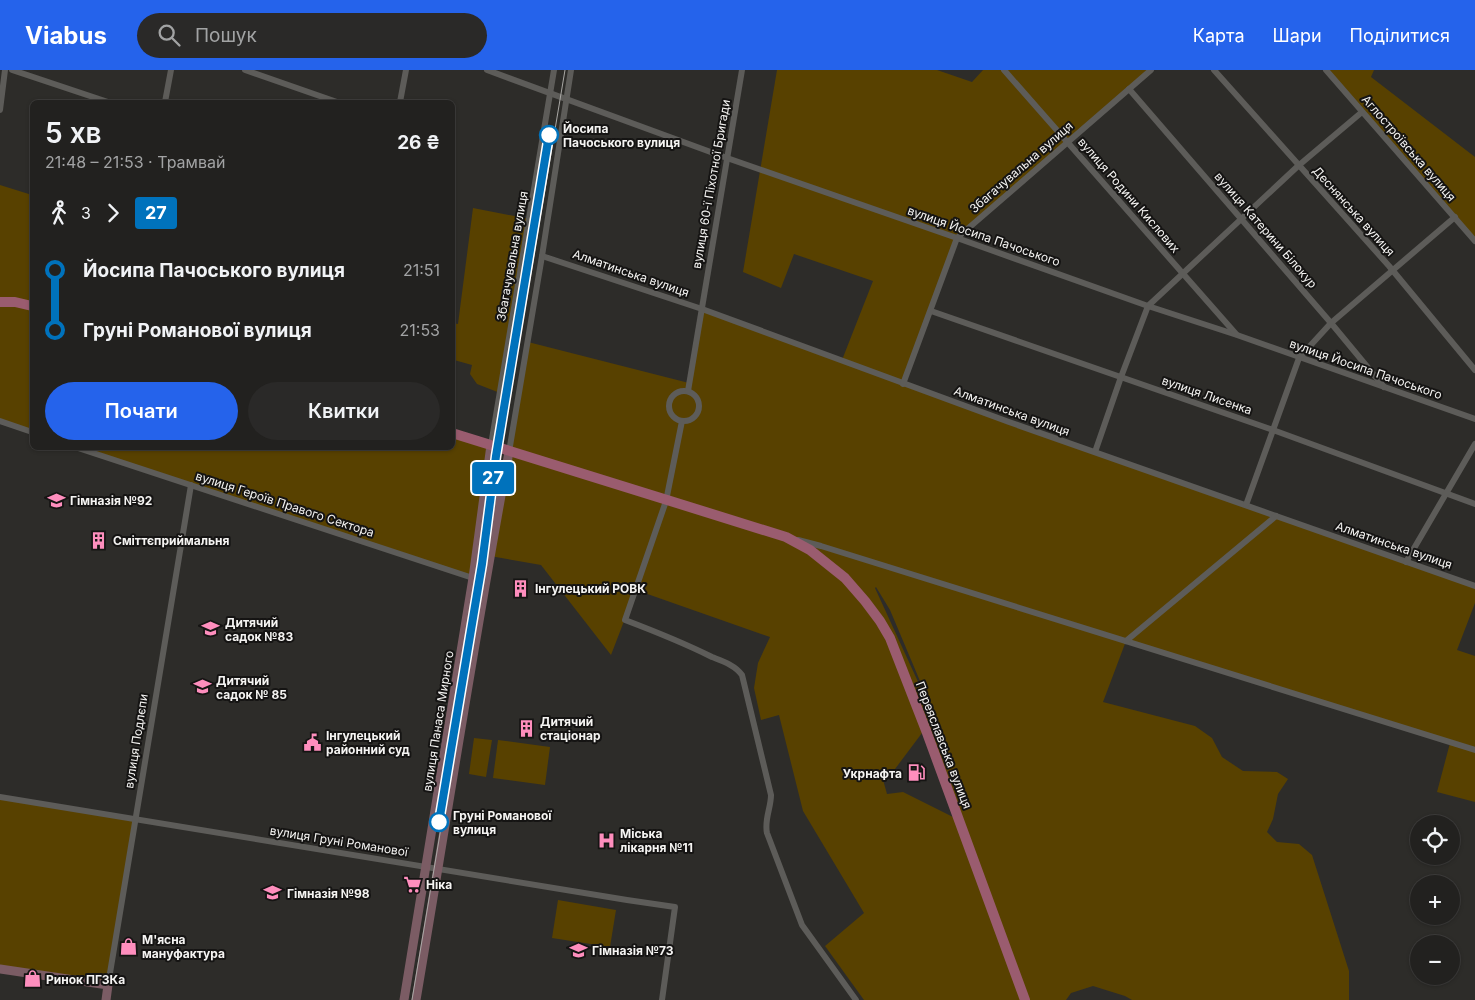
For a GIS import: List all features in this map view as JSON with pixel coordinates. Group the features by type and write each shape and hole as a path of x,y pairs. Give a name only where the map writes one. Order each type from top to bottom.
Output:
{"main road":[{"path":"0,302 15,302 30,306"},
{"name":"Переяславська вулиця","path":"455,434 786,537 810,550 845,578 866,601 890,638 1025,1000"},
{"name":"вулиця Панаса Мирного","path":"404,1000 473,578 491,446"},
{"name":"вулиця Панаса Мирного","path":"416,1000 485,582 510,452"},
{"path":"0,969 108,985"},
{"name":"вулиця Подлєпи","path":"106,1000 108,985"}],"street":[{"path":"0,110 5,70"},
{"path":"12,70 102,100"},
{"path":"165,100 171,70"},
{"path":"245,70 331,100"},
{"path":"400,100 406,70"},
{"name":"вулиця Йосипа Пачоського","path":"487,70 727,158 1475,419"},
{"name":"Збагачувальна вулиця","path":"491,446 554,70"},
{"path":"510,452 571,70"},
{"name":"вулиця 60-ї Піхотної Бригади","path":"688,391 742,70"},
{"name":"вулиця Родини Кислових","path":"1004,70 1237,335"},
{"name":"Збагачувальна вулиця","path":"903,384 957,238 1150,70"},
{"name":"Деснянська вулиця","path":"1214,70 1392,270 1475,370"},
{"name":"Аглостроївська вулиця","path":"1326,70 1475,241"},
{"name":"вулиця Катерини Білокур","path":"1129,89 1385,388"},
{"path":"1095,452 1148,306 1298,166 1362,112"},
{"path":"1246,505 1299,358 1331,323 1455,217"},
{"name":"Алматинська вулиця","path":"542,256 702,309 903,384 1475,586"},
{"name":"вулиця Лисенка","path":"931,311 1273,430 1475,504"},
{"path":"688,391 694,394 698,400 699,410 692,419 682,421 673,416 669,403 676,393 688,391"},
{"path":"0,421 30,431"},
{"path":"682,421 666,500 625,620 720,660 736,668 742,674 771,795 766,824 767,833 802,925 856,1000"},
{"path":"1406,562 1475,444"},
{"name":"вулиця Героїв Правого Сектора","path":"84,450 485,582"},
{"name":"вулиця Подлєпи","path":"108,985 191,485"},
{"path":"1126,641 1276,516"},
{"path":"786,537 821,546 1475,750"},
{"name":"вулиця Груні Романової","path":"0,797 675,907 662,1000"}],"shaded area":[{"path":"777,70 937,70 972,82 983,70 1151,70 957,238 903,384 1475,586 1475,603 1457,650 1475,656 1475,802 1437,792 1450,743 1126,641 1103,702 1195,726 1212,738 1222,757 1243,771 1277,772 1288,779 1278,794 1273,819 1267,832 1277,842 1299,844 1312,855 1349,971 1349,1000 1132,1000 1093,986 1071,993 1066,1000 864,1000 825,946 864,913 803,811 779,715 761,720 754,688 758,663 770,637 636,590 611,655 541,565 490,556 528,342 689,383 702,309 842,360 873,281 794,254 781,288 743,272","holes":["875,588 890,610 947,745","925,729 959,820 903,792 887,794 882,776 895,769"]},
{"path":"1326,70 1374,70 1371,77 1475,157 1475,241"},
{"path":"0,185 30,194 30,431 0,421"},
{"path":"473,208 530,219 500,393 477,384 470,374 472,365 455,360 455,323 458,324"},
{"path":"455,434 491,445 473,578 85,450 455,450"},
{"path":"474,738 492,740 486,777 469,774"},
{"path":"498,740 550,747 545,785 493,778"},
{"path":"0,797 136,819 108,985 0,969"},
{"path":"558,900 616,910 610,947 552,938"}],"tram line":[{"path":"412,1000 488,549 500,457 565,70"},
{"name":"27","path":"439,822 482,564 496,456 549,135"}],"place":[{"name":"Йосипа Пачоського вулиця","path":"549,135"},
{"name":"Гімназія №92","path":"56,500"},
{"name":"Сміттєприймальня","path":"99,540"},
{"name":"Інгулецький РОВК","path":"521,588"},
{"name":"Дитячий садок №83","path":"211,629"},
{"name":"Дитячий садок № 85","path":"202,687"},
{"name":"Дитячий стаціонар","path":"526,728"},
{"name":"Інгулецький районний суд","path":"312,742"},
{"name":"Укрнафта","path":"916,773"},
{"name":"Груні Романової вулиця","path":"439,822"},
{"name":"Міська лікарня №11","path":"606,840"},
{"name":"Ніка","path":"412,884"},
{"name":"Гімназія №98","path":"273,893"},
{"name":"М'ясна мануфактура","path":"128,946"},
{"name":"Гімназія №73","path":"578,950"},
{"name":"Ринок ПГЗКа","path":"32,979"}]}
